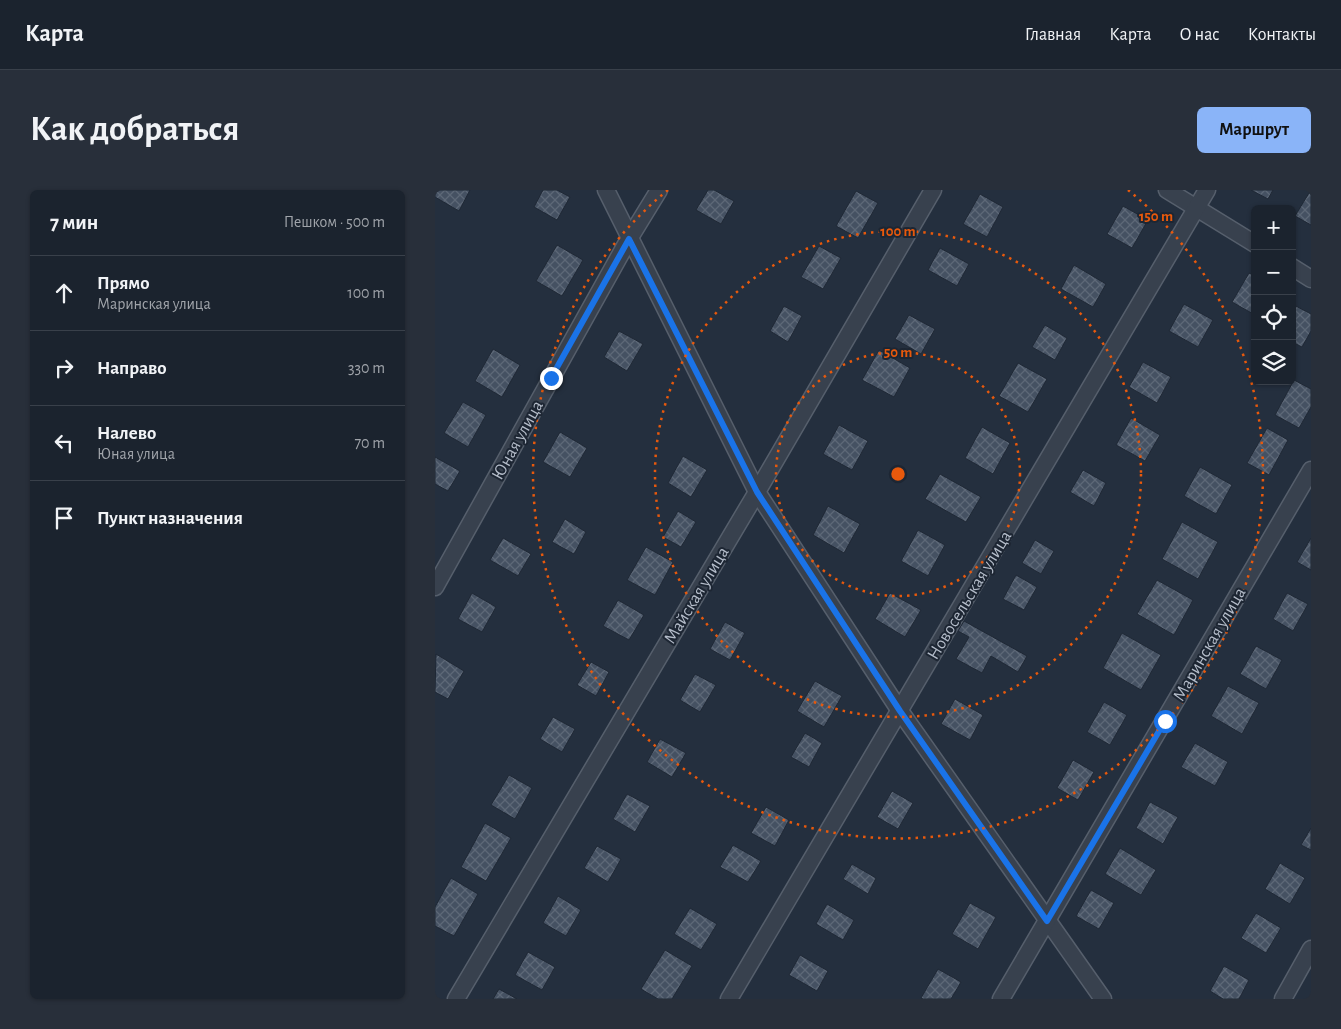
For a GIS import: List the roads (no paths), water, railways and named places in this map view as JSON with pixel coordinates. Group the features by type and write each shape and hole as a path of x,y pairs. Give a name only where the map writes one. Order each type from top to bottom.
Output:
{"street":[{"path":"605,190 757,492 900,711 1103,999"},
{"name":"Юная улица","path":"435,587 629,239 659,190"},
{"name":"Майская улица","path":"456,999 757,492 933,190"},
{"path":"1167,190 1251,242"},
{"name":"Новосельская улица","path":"729,999 1207,190"},
{"path":"1296,270 1311,279"},
{"name":"Маринская улица","path":"1001,999 1311,470"},
{"path":"1283,999 1311,949"}]}
